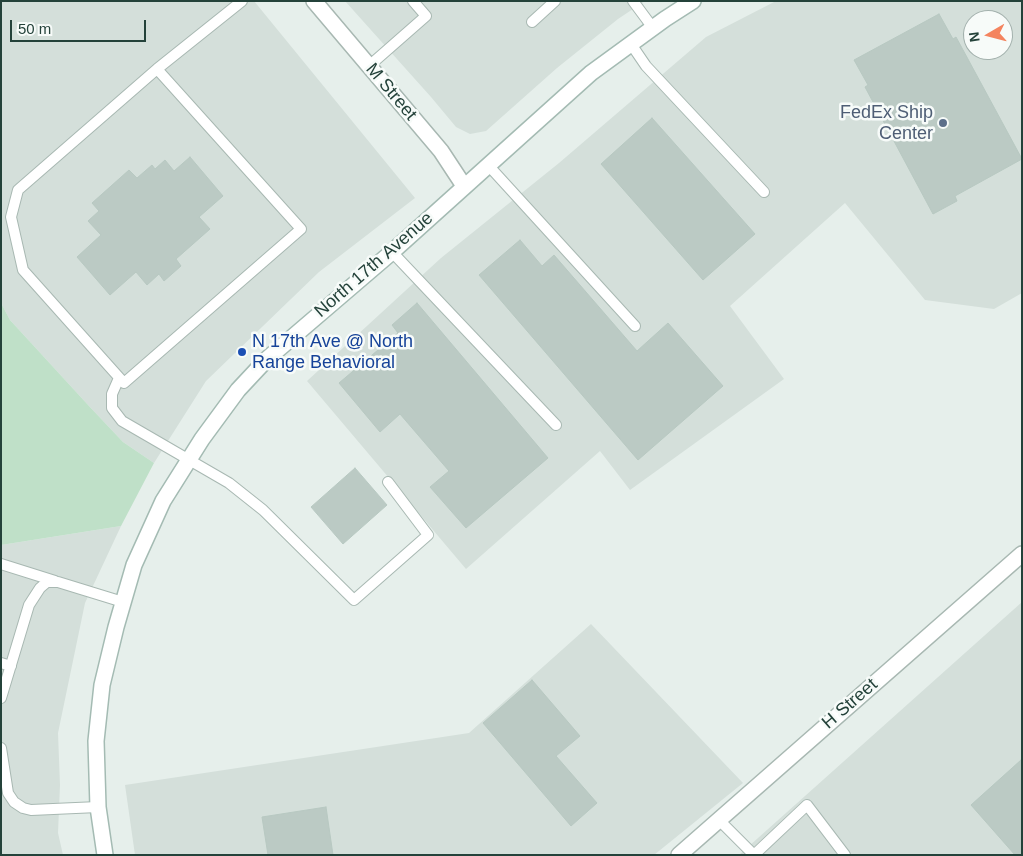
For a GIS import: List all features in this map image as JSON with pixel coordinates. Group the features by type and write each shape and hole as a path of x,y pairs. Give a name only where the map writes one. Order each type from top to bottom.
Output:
{"street":[{"name":"M Street","path":"314,1 441,151 464,186"},
{"name":"North 17th Avenue","path":"104,855 98,807 96,741 102,685 134,565 163,501 189,460 238,390 266,359 392,252 488,164 592,73 693,1"},
{"name":"H Street","path":"679,855 1022,554"}],"lane":[{"path":"157,69 300,229 124,383 23,270 11,217 18,190 157,69 242,1"},
{"path":"369,66 426,16 413,1"},
{"path":"532,22 555,1"},
{"path":"633,1 653,28"},
{"path":"631,44 646,66 764,192"},
{"path":"488,164 635,326"},
{"path":"392,252 556,425"},
{"path":"119,378 112,394 112,408 122,421 229,483 263,510 354,600 428,535 388,482"},
{"path":"1,564 123,602"},
{"path":"1,698 6,665 33,596 47,582 58,582"},
{"path":"1,748 8,793 10,798 19,806 31,810 98,807"},
{"path":"718,819 754,855 807,805 845,855"}],"shaded area":[{"path":"1,1 254,1 415,198 319,272 206,381 154,463 123,442 10,320 1,303"},
{"path":"345,1 645,1 618,19 557,68 486,131 470,134 456,127"},
{"path":"776,1 1022,1 1022,293 994,309 925,300 845,203 730,306 784,379 630,490 600,451 466,569 307,381 441,258 559,163 706,37"},
{"path":"121,526 85,603 58,733 60,785 58,833 63,855 1,855 1,545"},
{"path":"1022,602 1022,855 739,855"},
{"path":"591,624 743,783 654,855 135,855 125,785 469,733"}],"green space":[{"path":"1,303 10,320 123,442 154,463 121,526 1,545"}],"building":[{"name":"FedEx Ship Center","path":"939,14 953,39 956,37 963,50 963,60 968,60 1022,159 955,196 957,201 933,214 865,87 868,85 854,60"},
{"path":"652,118 755,234 703,280 601,164"},
{"path":"190,157 223,196 199,217 210,229 176,259 181,266 164,281 159,274 147,285 136,272 110,295 77,257 101,235 88,221 99,211 92,203 129,170 137,178 152,165 155,169 165,160 174,171"},
{"path":"520,240 542,266 554,255 637,351 668,323 723,386 638,460 479,275"},
{"path":"417,303 548,458 466,528 430,487 449,471 400,414 380,432 339,383 398,333 392,325"},
{"path":"355,468 387,505 343,544 311,507"},
{"path":"532,680 580,736 556,756 597,803 571,826 483,723"},
{"path":"1021,760 1022,855 1015,855 971,805"},
{"path":"326,807 333,855 268,855 262,817"}],"place":[{"name":"FedEx Ship Center","path":"943,123"},
{"name":"N 17th Ave @ North Range Behavioral","path":"242,352"}]}
